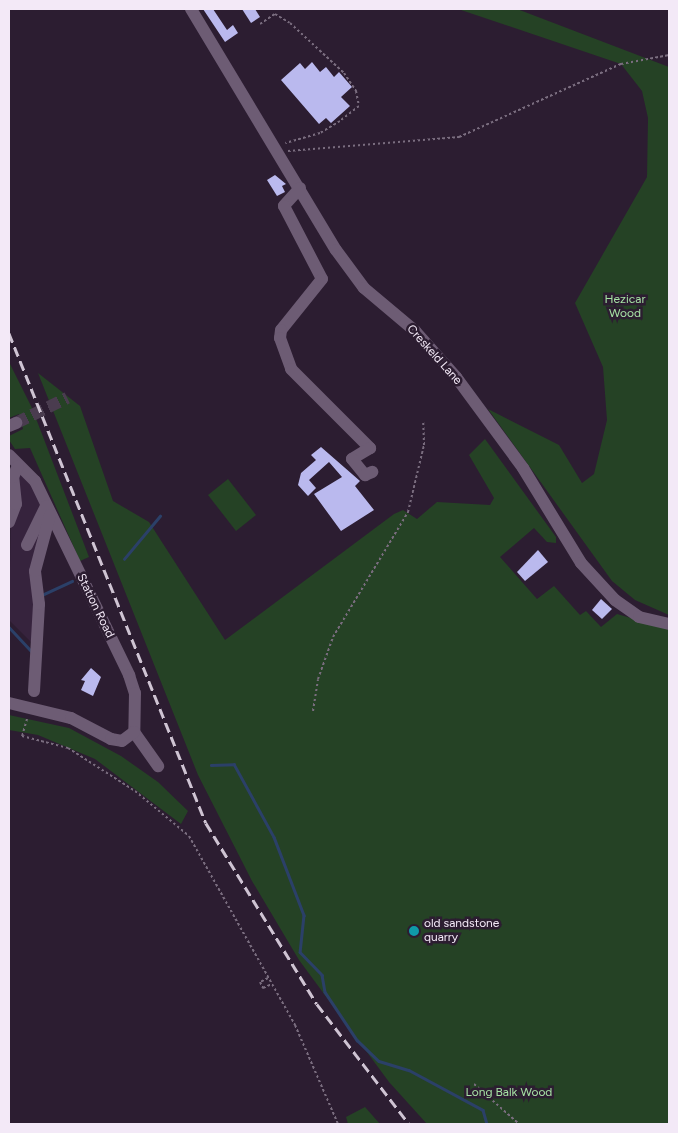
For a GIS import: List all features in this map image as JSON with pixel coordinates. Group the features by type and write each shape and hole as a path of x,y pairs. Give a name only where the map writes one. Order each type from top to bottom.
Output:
{"street":[{"name":"Creskeld Lane","path":"192,9 300,188 364,288 415,331 456,377 523,468 581,563 631,611 669,624"},
{"path":"300,188 284,206 322,279 280,330 280,338 291,369 370,448 352,459 365,474 372,472"},
{"name":"Station Road","path":"9,455 35,481 129,675 135,694 134,732"},
{"path":"9,522 16,504 13,476 18,466"},
{"path":"27,545 48,511"},
{"path":"34,691 39,604 35,571 48,511"},
{"path":"9,703 71,718 111,740 122,741 134,732 158,766"}],"path":[{"path":"260,24 275,14 290,23 344,72 356,91 359,106 320,133 278,150"},
{"path":"278,150 458,136 621,64 669,55"},
{"path":"313,711 318,678 333,637 408,512 424,445 423,422"},
{"path":"27,718 22,736 68,748 135,791 189,836 321,1076 338,1124"},
{"path":"268,978 260,982 263,988 272,984"},
{"path":"474,1084 519,1124"}],"shaded area":[{"path":"12,465 34,485 46,515 33,595 33,644 9,620"}],"green space":[{"name":"Hezicar Wood","path":"458,9 517,9 669,67 669,615 635,600 612,581 488,409 559,445 582,483 594,474 607,420 603,367 575,303 647,177 648,118 642,91 621,64"},
{"path":"9,362 32,408 89,557 80,561 30,448 15,449 9,440 9,436 23,429 19,414 9,418"},
{"name":"Long Balk Wood","path":"38,373 80,406 113,501 149,522 225,640 394,514 403,510 417,519 437,502 490,505 494,498 469,455 485,439 556,537 556,543 547,542 534,528 500,557 537,599 554,586 580,615 586,611 601,627 617,614 669,629 669,1124 427,1124 389,1082 299,960 252,881 198,775"},
{"path":"228,479 256,515 236,531 208,495"},
{"path":"9,715 69,728 121,756 158,782 188,811 181,824 95,759 38,735 9,730"},
{"path":"365,1107 380,1124 348,1124 346,1117"}],"building":[{"path":"203,9 213,9 227,30 233,25 238,33 225,42"},
{"path":"242,9 255,9 260,17 251,23"},
{"path":"312,62 320,72 326,67 334,77 339,72 352,87 341,97 350,106 331,123 326,118 319,124 281,80 300,63 305,69"},
{"path":"275,175 286,184 282,186 285,192 277,196 267,180"},
{"path":"321,447 360,481 355,486 374,510 341,531 314,494 342,477 329,462 309,480 316,488 308,496 298,485 301,473 316,460 311,455"},
{"path":"538,550 548,562 525,581 517,572"},
{"path":"601,599 612,609 602,619 592,610"},
{"path":"91,668 101,677 93,696 81,690 85,681 81,680"}],"waterway":[{"path":"124,559 160,516"},
{"path":"42,595 72,581"},
{"path":"9,627 31,651"},
{"path":"211,765 234,764 274,837 304,915 300,952 322,975 325,992 357,1040 379,1061 409,1070 483,1110 487,1124"}],"tunnel":[{"path":"16,423 67,398"}],"railway":[{"path":"9,333 206,823 317,1004 409,1124"}],"place":[{"name":"old sandstone quarry","path":"414,931"}]}
